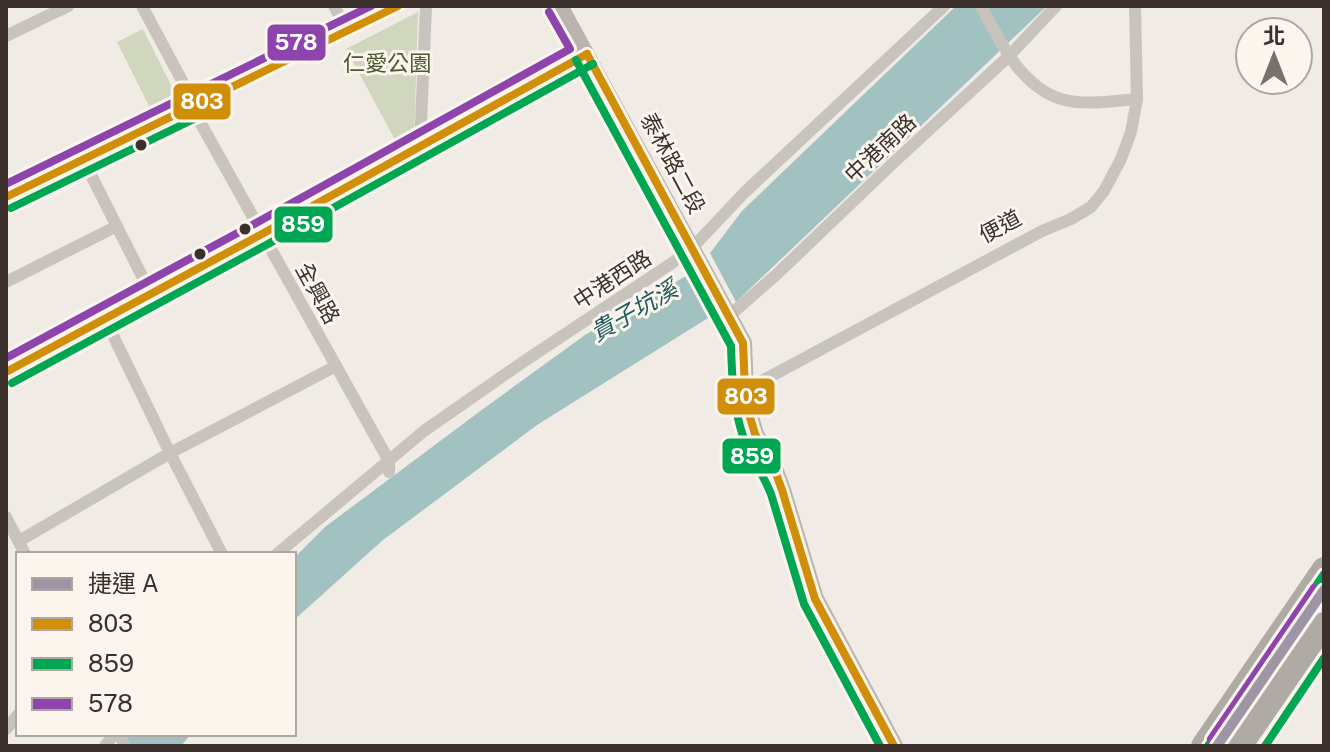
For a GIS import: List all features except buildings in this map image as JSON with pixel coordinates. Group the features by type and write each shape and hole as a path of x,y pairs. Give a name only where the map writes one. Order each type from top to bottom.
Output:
{"highway":[{"path":"1203,746 1324,569"},
{"path":"1231,740 1324,595"},
{"path":"1231,740 1324,624"}],"main road":[{"name":"泰林路二段","path":"559,6 743,343 745,390"},
{"path":"745,390 755,434 782,490 815,599 894,746"}],"street":[{"path":"6,36 68,6"},
{"name":"全興路","path":"142,6 195,105 200,122 389,467"},
{"path":"334,6 347,30"},
{"path":"6,197 398,6"},
{"path":"420,146 426,6"},
{"name":"中港西路","path":"280,552 389,467 424,431 672,263 695,254 745,192 944,6"},
{"path":"981,6 1007,53 1032,83 1061,99 1096,103 1137,99"},
{"name":"中港南路","path":"727,312 776,275 1056,6"},
{"name":"便道","path":"745,390 1091,207 1104,191 1131,132 1137,99 1135,6"},
{"path":"6,372 587,54"},
{"path":"83,159 151,294"},
{"path":"6,282 117,226"},
{"path":"105,319 221,552"},
{"path":"19,541 170,453 336,366"},
{"path":"6,517 24,552"},
{"path":"105,746 120,738"}],"green space":[{"name":"仁愛公園","path":"418,12 414,141 400,149 346,49"},
{"path":"143,29 176,95 150,108 117,42"}],"water":[{"path":"956,6 1047,6 736,302 710,253 742,211"},
{"name":"貴子坑溪","path":"686,276 708,318 537,425 383,540 296,618 296,556 325,527 585,335"},
{"path":"129,736 189,736 181,746 122,746"}],"metro line":[{"name":"A","path":"1217,746 1324,590"}],"transit line":[{"name":"578","path":"6,184 371,6"},
{"name":"803","path":"6,197 398,6"},
{"name":"578","path":"6,358 570,49 549,12"},
{"name":"803","path":"587,54 743,343 749,414 755,434 782,490 815,599 894,746"},
{"name":"803","path":"6,372 587,54"},
{"name":"859","path":"576,60 731,346 740,425 771,494 804,604 880,746"},
{"name":"859","path":"12,383 593,64"},
{"name":"859","path":"11,208 200,116"},
{"name":"859","path":"1208,746 1324,574"},
{"name":"578","path":"1211,739 1314,588"},
{"name":"859","path":"1265,746 1324,658"}]}
